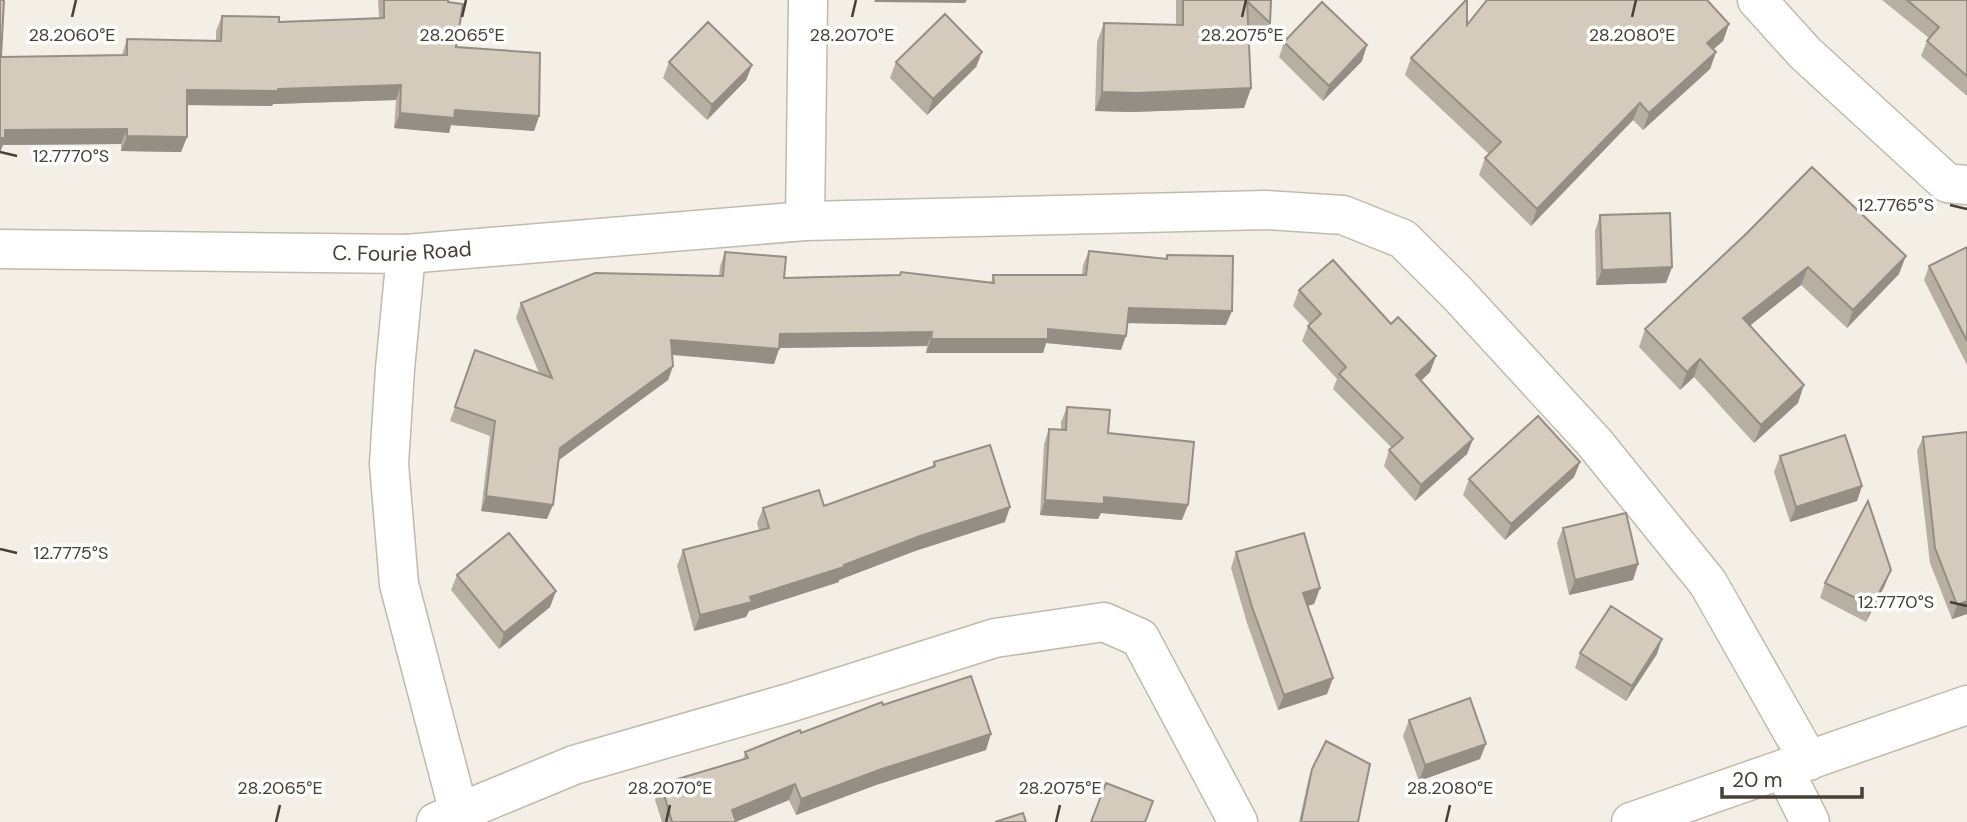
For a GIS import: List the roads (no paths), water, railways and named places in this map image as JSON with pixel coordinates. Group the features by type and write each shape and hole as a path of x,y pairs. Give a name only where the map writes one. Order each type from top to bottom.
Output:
{"street":[{"path":"805,221 808,0"},
{"path":"1757,0 1805,53 1947,183 1967,185"},
{"name":"C. Fourie Road","path":"0,249 406,254 805,221 1266,209 1342,215 1403,239 1458,294 1594,442 1708,583 1796,765 1810,822"},
{"path":"406,254 389,464 399,584 447,817 574,765 789,703 995,638 1104,622 1140,638 1238,822"},
{"path":"1630,822 1967,705"}]}
